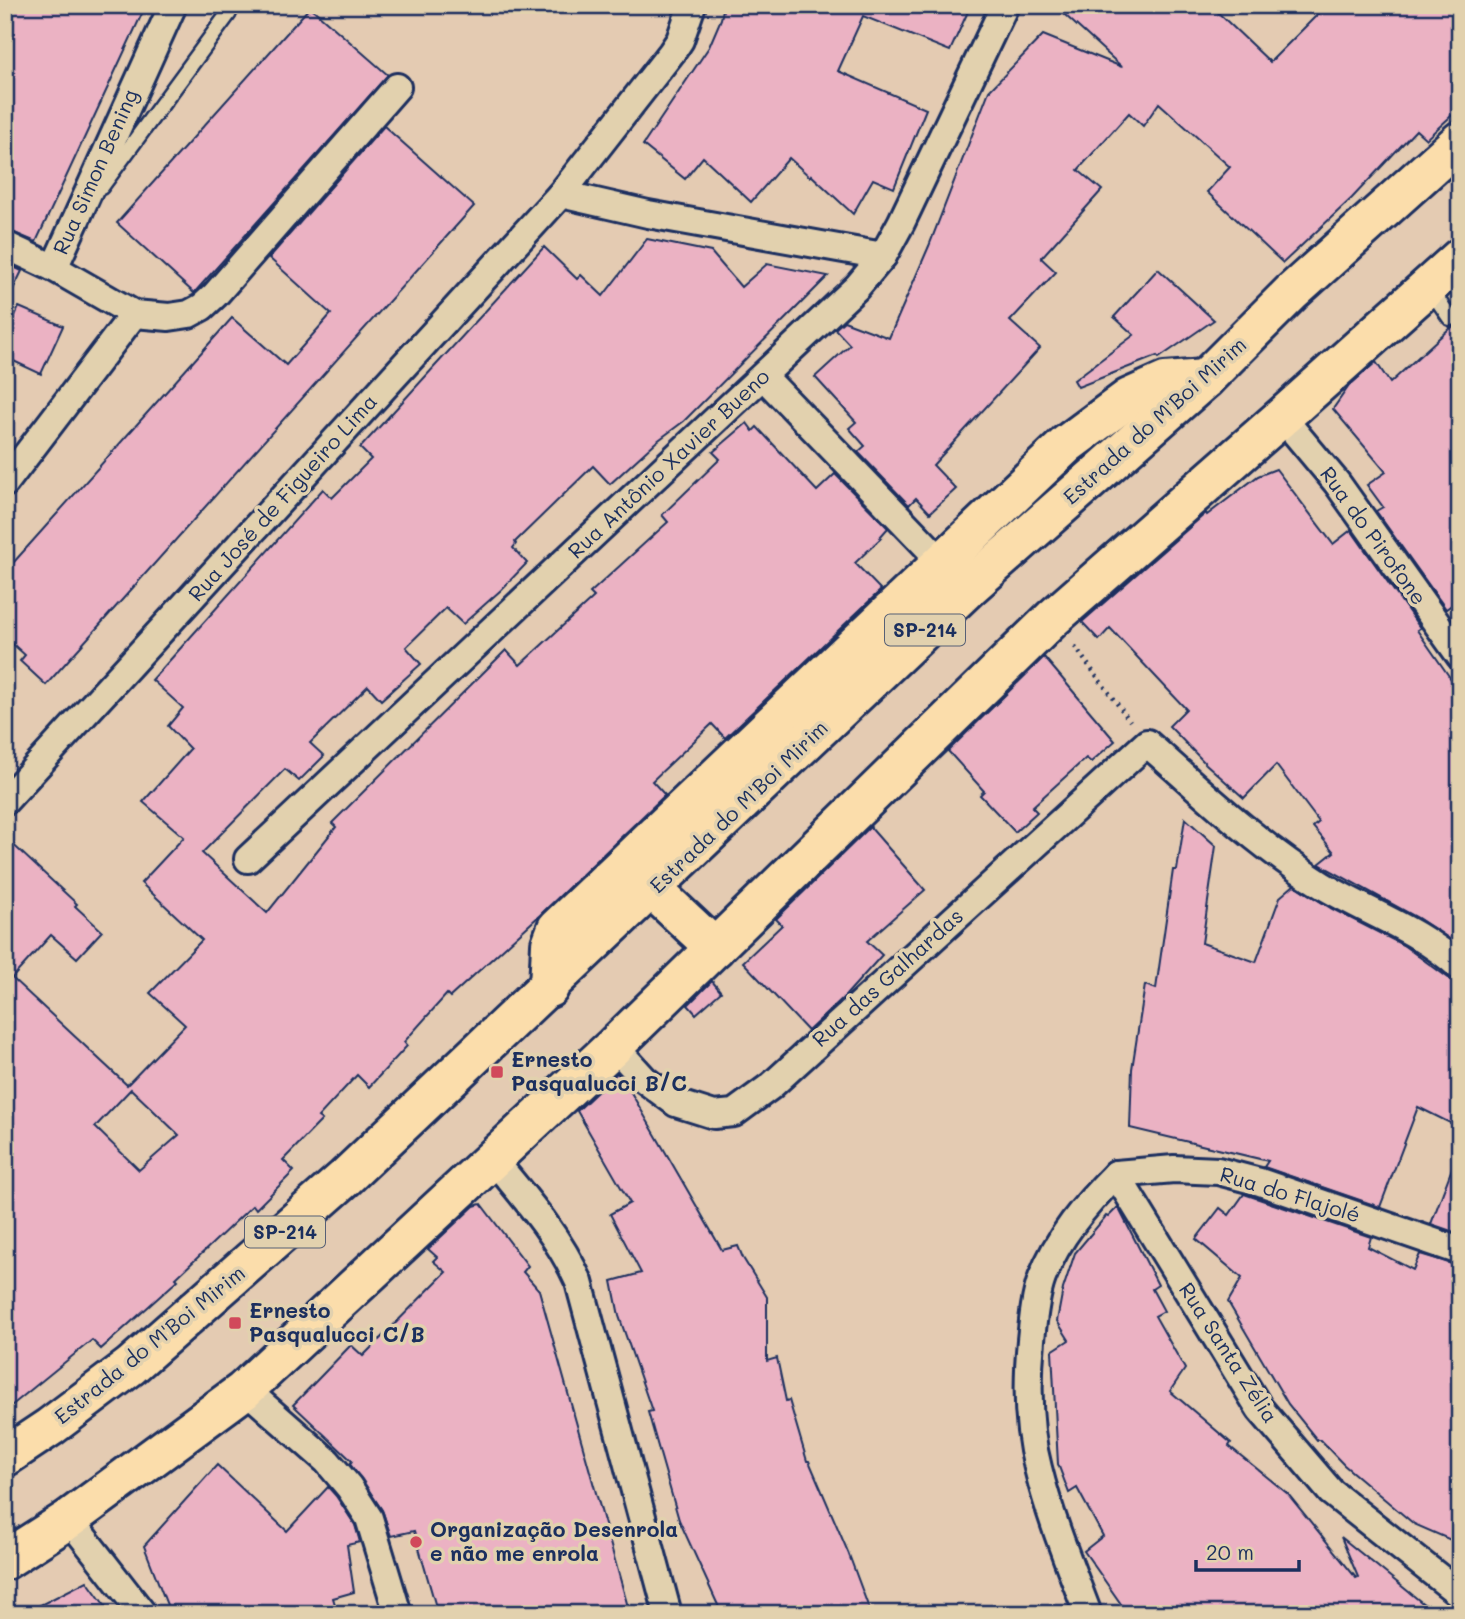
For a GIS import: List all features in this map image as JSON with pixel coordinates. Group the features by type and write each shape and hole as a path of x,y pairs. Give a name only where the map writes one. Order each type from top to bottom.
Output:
{"main road":[{"name":"Estrada do M'Boi Mirim","path":"5,1457 131,1366 371,1154 967,589 1205,379 1292,292 1460,141"},
{"path":"5,1560 69,1519 243,1391 614,1046 1053,618 1460,258"},
{"path":"549,988 551,944 557,928 1067,444 1129,398 1165,382 1205,379"},
{"path":"652,889 715,948"}],"street":[{"name":"Rua Simon Bening","path":"173,5 54,268 134,314 169,317 189,314 202,307 397,87"},
{"name":"Rua José de Figueiro Lima","path":"5,801 561,194 672,52 685,27 692,5"},
{"name":"Rua Antônio Xavier Bueno","path":"248,859 857,287 883,256 1005,5"},
{"path":"561,194 648,214 883,256"},
{"path":"5,245 54,268"},
{"path":"5,483 134,314"},
{"path":"763,376 941,561"},
{"name":"Rua do Pirofone","path":"1282,417 1337,483 1460,656"},
{"path":"1147,743 1242,828 1322,885 1414,932 1460,967"},
{"name":"Rua das Galhardas","path":"614,1046 645,1080 676,1103 713,1115 734,1113 771,1086 1147,743"},
{"path":"492,1158 545,1223 568,1257 579,1282 668,1614"},
{"name":"Rua do Flajolé","path":"1116,1174 1174,1169 1218,1171 1260,1182 1460,1251"},
{"path":"1088,1614 1037,1466 1029,1414 1030,1355 1033,1314 1054,1252 1086,1204 1116,1174"},
{"name":"Rua Santa Zélia","path":"1116,1174 1260,1409 1331,1492 1460,1594"},
{"path":"243,1391 253,1396 327,1461 349,1487 369,1518 398,1614"},
{"path":"69,1519 143,1614"}],"lane":[{"path":"72,226 229,13"},
{"path":"1429,286 1450,318"}],"path":[{"path":"1053,618 1147,743"}],"building":[{"path":"5,5 146,5 36,242 5,229"},
{"path":"724,5 971,5 950,51 863,16 838,71 926,109 894,188 873,179 853,214 789,158 751,202 703,157 685,179 643,145 709,47"},
{"path":"1054,5 1210,5 1270,62 1327,5 1460,5 1460,108 1426,139 1416,130 1352,198 1283,263 1207,192 1230,167 1159,103 1143,126 1129,113 1078,170 1102,190 1041,258 1056,272 1010,321 1040,348 933,465 956,489 930,513 916,498 909,505 858,452 865,446 849,428 856,422 815,377 850,345 835,329 844,321 889,338 929,246 989,91 1043,35 1122,67"},
{"path":"310,7 388,75 194,293 117,223"},
{"path":"384,126 474,206 46,685 20,661 25,655 5,637 5,572 232,318 286,365 331,314 269,258"},
{"path":"647,239 711,252 741,287 767,264 828,276 684,421 656,442 610,484 593,466 515,542 513,548 527,563 501,590 463,624 446,608 406,647 421,664 381,700 368,686 310,743 324,756 299,781 285,769 202,853 267,913 336,827 332,823 506,650 520,665 594,597 590,593 668,522 662,515 720,459 713,452 747,423 753,431 757,427 817,491 835,474 888,528 855,563 881,590 725,738 712,724 652,781 665,795 540,915 450,997 447,994 404,1042 407,1046 369,1087 357,1075 318,1117 322,1120 283,1160 294,1171 256,1209 253,1205 176,1278 178,1280 101,1349 92,1340 5,1411 5,837 102,931 77,958 51,935 12,978 127,1085 185,1025 150,993 202,940 141,883 184,837 143,802 190,749 168,726 183,708 152,680 323,489 332,498 371,459 360,448 544,247 577,279 581,275 603,296","holes":["131,1089 179,1135 139,1170 95,1127"]},
{"path":"5,263 22,271 5,306"},
{"path":"1158,269 1214,320 1159,358 1157,356 1078,387 1074,380 1134,335 1114,317"},
{"path":"19,307 63,326 41,374 5,357 5,338"},
{"path":"1460,319 1460,599 1446,609 1376,511 1383,507 1367,485 1386,472 1333,409 1349,386 1376,362 1390,383 1450,328 1456,326"},
{"path":"1276,469 1333,544 1351,530 1420,628 1417,630 1460,692 1460,946 1418,918 1319,864 1334,852 1313,827 1319,822 1276,765 1244,798 1169,726 1186,709 1110,628 1099,640 1082,622 1206,513 1207,515 1258,476"},
{"path":"1044,657 1115,741 1091,762 1086,758 1032,807 1037,812 1015,832 980,795 984,791 948,751"},
{"path":"1185,818 1216,846 1202,943 1256,962 1280,897 1294,885 1332,909 1403,945 1450,979 1460,982 1460,1128 1418,1107 1380,1207 1264,1167 1268,1161 1130,1128 1132,1069 1145,985 1156,989 1173,870 1177,870"},
{"path":"870,827 925,890 867,941 882,955 846,995 808,1031 743,962 782,925 776,919"},
{"path":"712,981 721,992 696,1014 688,1005"},
{"path":"617,1073 625,1082 722,1250 738,1246 767,1297 767,1361 777,1358 786,1401 789,1400 807,1461 848,1552 871,1614 722,1614 679,1520 648,1412 652,1411 619,1316 612,1281 641,1273 610,1214 630,1203 577,1111"},
{"path":"1457,1155 1460,1155 1460,1234 1431,1224"},
{"path":"1244,1194 1371,1237 1368,1247 1413,1270 1420,1254 1460,1266 1460,1544 1414,1524 1317,1440 1288,1404 1228,1302 1242,1278 1196,1239 1220,1208 1229,1215"},
{"path":"481,1204 528,1266 523,1272 539,1290 630,1614 438,1614 414,1531 391,1536 382,1510 350,1464 352,1461 293,1405 351,1345 363,1356 446,1272 433,1261 437,1257 428,1249 474,1206"},
{"path":"1118,1207 1158,1285 1152,1289 1164,1311 1155,1316 1185,1369 1170,1391 1231,1443 1229,1446 1288,1494 1356,1578 1358,1577 1341,1537 1436,1614 1128,1614 1084,1551 1103,1536 1077,1488 1069,1493 1058,1464 1052,1351 1069,1340 1057,1321 1063,1289 1075,1253 1106,1216"},
{"path":"217,1465 287,1531 328,1487 336,1496 355,1525 360,1542 347,1545 354,1592 333,1598 338,1614 173,1614 144,1546"},
{"path":"87,1581 111,1614 23,1614"}],"place":[{"name":"Ernesto Pasqualucci B/C","path":"497,1072"},
{"name":"Ernesto Pasqualucci C/B","path":"235,1323"},
{"name":"Organização Desenrola e não me enrola","path":"416,1542"}]}
